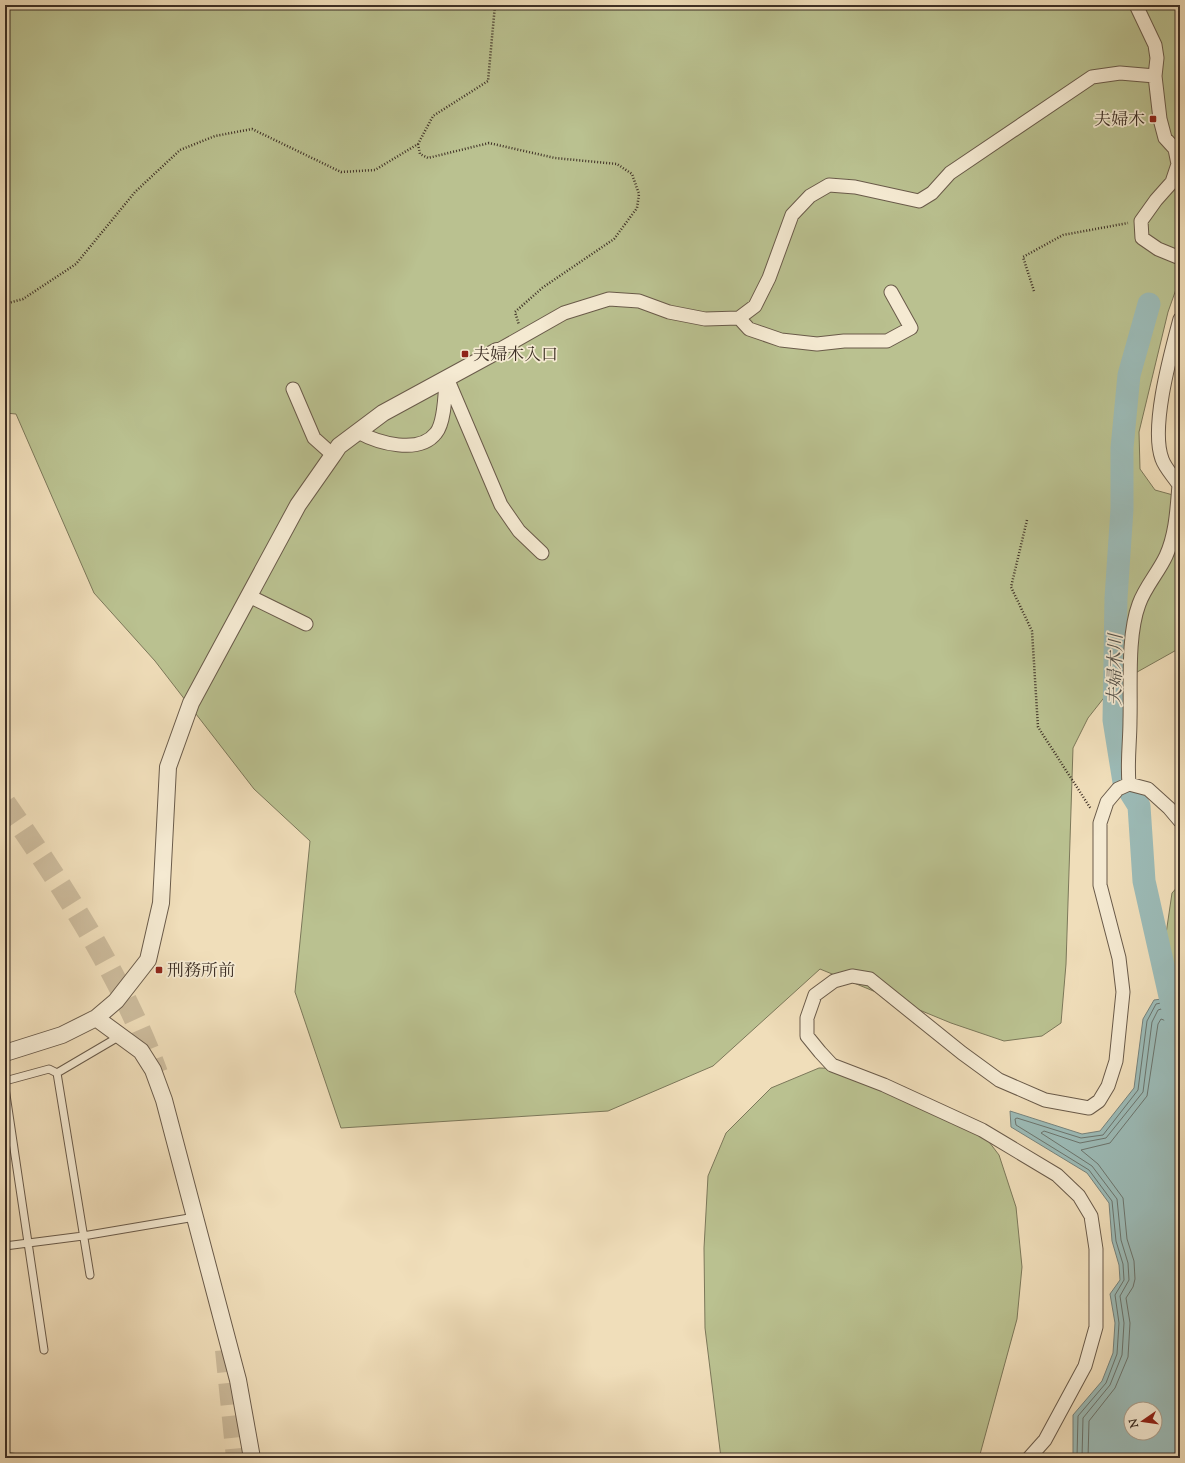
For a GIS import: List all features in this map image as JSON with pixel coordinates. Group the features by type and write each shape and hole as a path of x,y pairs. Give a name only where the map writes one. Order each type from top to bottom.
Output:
{"street":[{"path":"1136,5 1155,45 1157,58 1155,76 1160,119 1165,138 1175,149 1178,164 1172,182 1140,221 1142,238 1158,249 1180,258"},
{"path":"5,1053 62,1036 96,1018 116,1001 148,960 161,903 168,767 191,703 298,505 339,446 384,413 564,313 609,299 639,301 670,312 704,319 739,318 755,306 769,278 792,215 810,196 829,185 855,187 919,201 932,193 950,173 1092,77 1120,73 1155,76"},
{"path":"739,318 749,329 781,340 817,344 844,340 887,341 911,328 891,292"},
{"path":"1129,784 1127,760 1130,721 1129,671 1134,622 1139,604 1166,556 1175,527 1179,485 1162,460 1157,438 1168,364 1180,319"},
{"path":"358,432 370,439 404,445 423,443 436,433 443,416 447,378"},
{"path":"447,378 501,505 519,531 542,553"},
{"path":"293,389 314,438 333,455"},
{"path":"249,596 306,624"},
{"path":"1029,1458 1045,1440 1085,1366 1096,1327 1096,1250 1091,1216 1079,1196 1057,1175 982,1130 884,1084 832,1065 808,1036 807,1018 815,995 834,981 852,976 870,979 999,1080 1045,1100 1089,1108 1099,1101 1108,1086 1116,1061 1123,992 1119,958 1100,885 1100,823 1107,802 1118,789 1129,784 1148,789 1169,808 1180,822"},
{"path":"96,1018 141,1051 153,1070 164,1100 238,1380 252,1458"}],"lane":[{"path":"57,1073 120,1036"},
{"path":"5,1081 49,1069 57,1073"},
{"path":"57,1073 90,1275"},
{"path":"5,1088 44,1350"},
{"path":"5,1246 83,1236 195,1217"}],"path":[{"path":"5,304 23,299 76,264 135,192 180,150 215,136 252,129 341,172 375,170 418,144 433,116 488,81 495,5"},
{"path":"1013,5 1030,8 1035,5"},
{"path":"1080,5 1084,9 1098,5"},
{"path":"418,144 420,154 428,158 490,144 555,158 617,164 632,174 639,194 637,208 614,240 542,288 515,312 522,336"},
{"path":"1034,291 1023,257 1063,235 1140,221"},
{"path":"1027,520 1011,586 1032,631 1038,727 1100,823"}],"green space":[{"path":"5,5 1180,5 1180,278 1168,312 1139,432 1140,469 1155,490 1173,495 1180,490 1180,648 1114,685 1088,718 1073,748 1066,964 1061,1023 1042,1036 1004,1041 951,1023 820,969 713,1066 608,1111 341,1128 295,992 310,841 254,789 155,661 94,593 16,414 5,413"},
{"path":"1180,884 1180,1098 1164,1008 1166,934 1172,893"},
{"path":"819,1068 859,1069 983,1134 999,1155 1016,1207 1022,1267 1017,1319 979,1458 721,1458 705,1328 704,1248 708,1176 726,1133 771,1088"},
{"path":"5,1452 46,1458 5,1458"}],"water":[{"path":"1162,999 1180,1012 1180,1458 1073,1458 1073,1415 1102,1381 1113,1353 1115,1323 1110,1294 1120,1280 1119,1265 1112,1241 1109,1203 1087,1173 1011,1127 1010,1111 1082,1134 1100,1131 1134,1088 1143,1019 1154,1000"}],"waterway":[{"name":"夫婦木川","path":"1149,304 1129,375 1122,448 1122,509 1116,598 1114,720 1124,782 1139,806 1144,881 1174,1014 1180,1029"}],"tunnel":[{"path":"5,803 90,933 127,1002 157,1073"},
{"path":"226,1350 237,1458"}],"place":[{"name":"夫婦木","path":"1153,119"},
{"name":"夫婦木入口","path":"465,354"},
{"name":"刑務所前","path":"159,970"}]}
